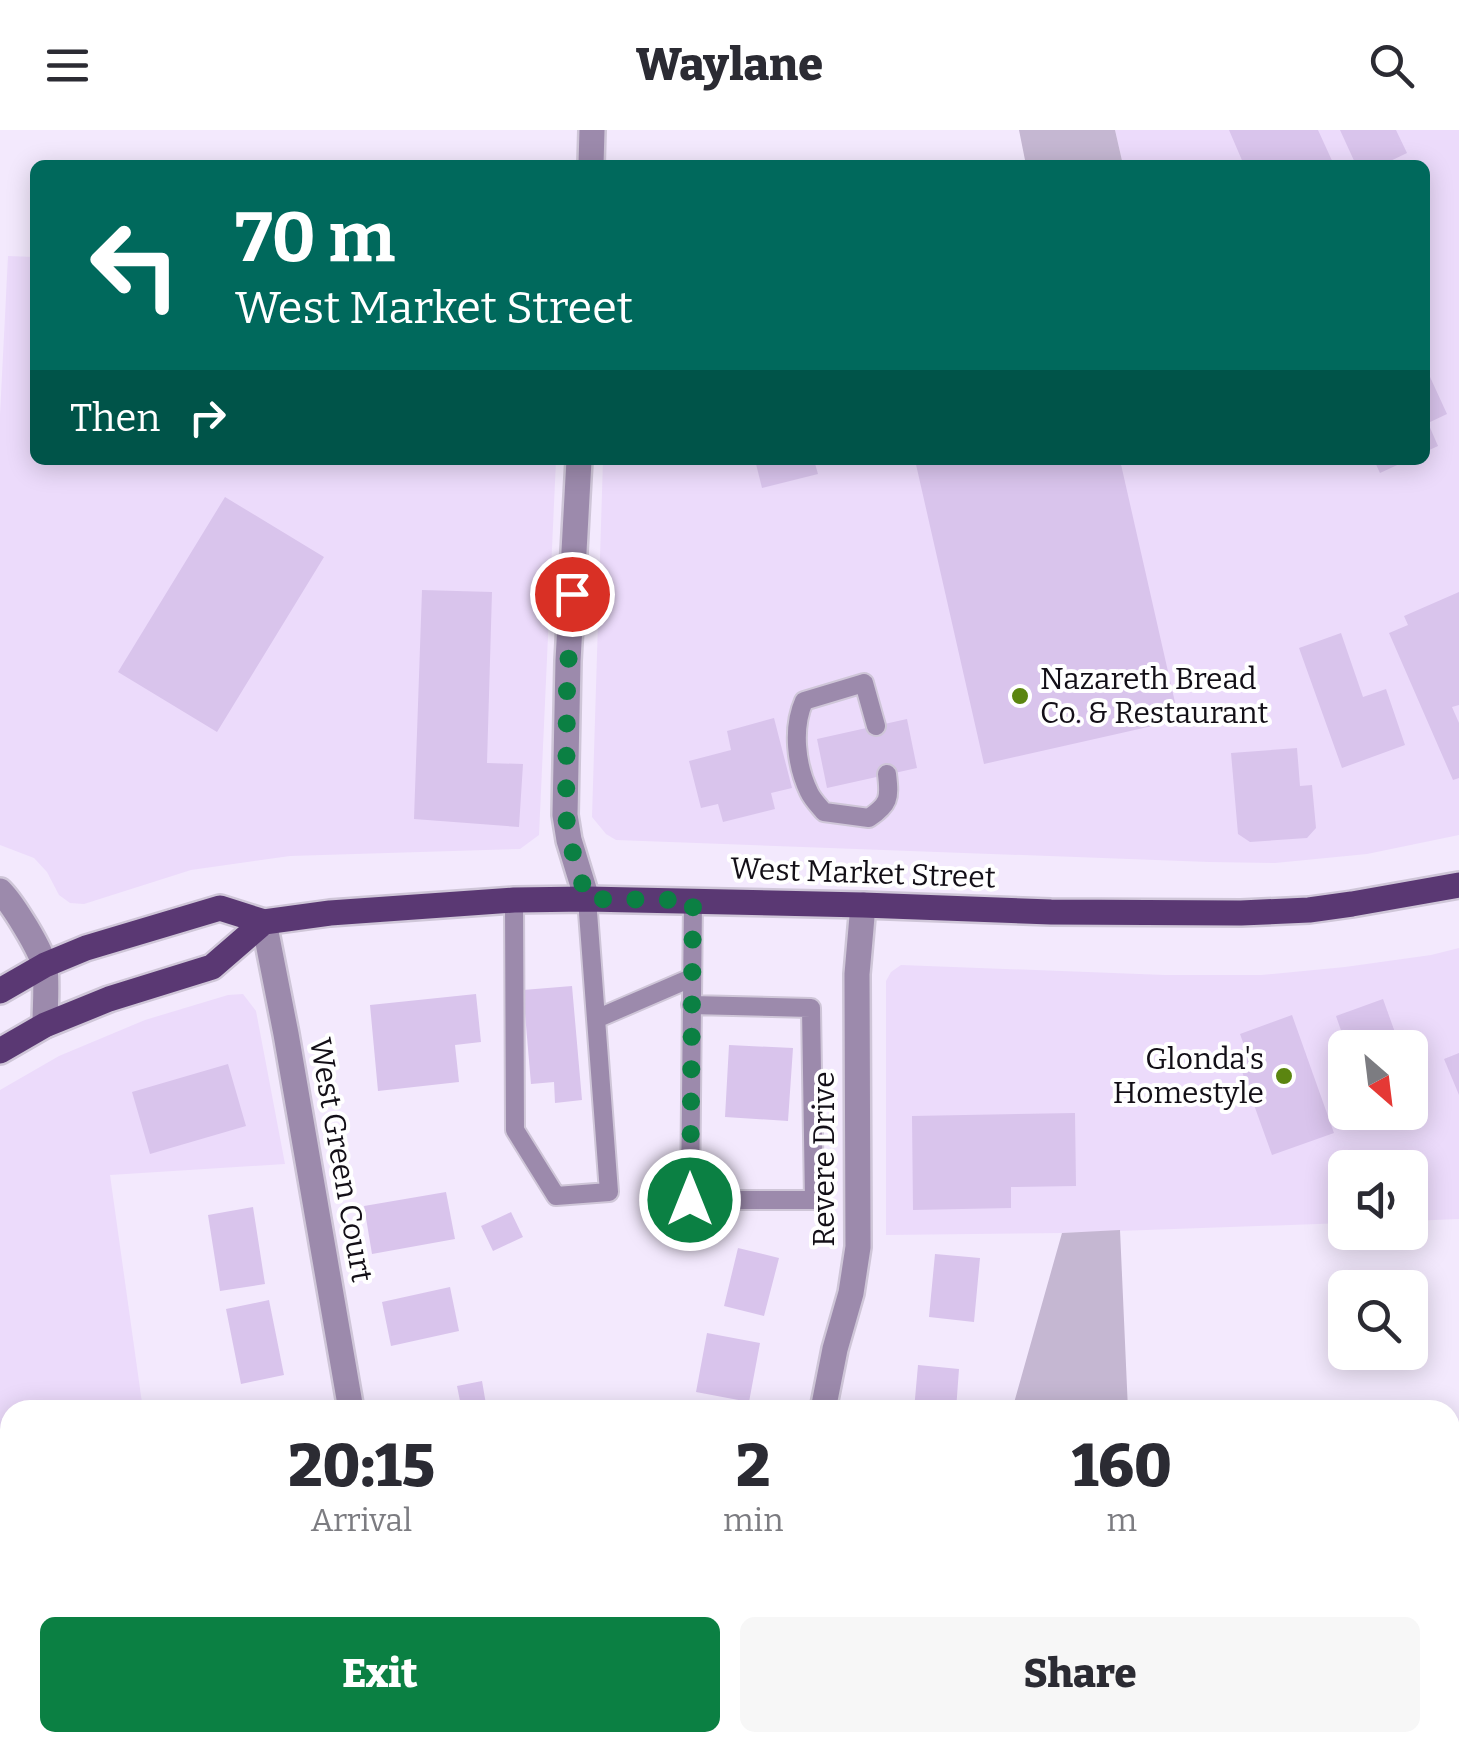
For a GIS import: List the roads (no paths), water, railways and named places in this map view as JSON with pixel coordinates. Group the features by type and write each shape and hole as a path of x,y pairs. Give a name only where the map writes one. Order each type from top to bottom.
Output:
{"main road":[{"name":"West Market Street","path":"0,991 44,965 86,948 220,908 264,922 330,913 587,899 1241,914 1323,908 1459,885"},
{"path":"0,1051 44,1025 109,999 212,967 264,922"}],"street":[{"path":"592,130 592,160"},
{"path":"580,465 568,661 566,815 569,840 587,899"},
{"path":"0,891 44,965 44,1025"},
{"name":"Revere Drive","path":"825,1400 852,1293 858,1248 857,974 863,905"},
{"name":"West Green Court","path":"264,922 349,1400"}],"lane":[{"path":"876,726 864,683 804,701 796,732 800,763 809,794 824,812 868,818 885,807 890,794 887,774"},
{"path":"514,900 515,1130 556,1196 609,1192 587,899"},
{"path":"691,1005 811,1008 814,1200 690,1200 691,1005 693,900"},
{"path":"596,1020 692,978"}],"place":[{"name":"Nazareth Bread Co. & Restaurant","path":"1020,696"},
{"name":"Glonda's Homestyle","path":"1284,1076"}]}
